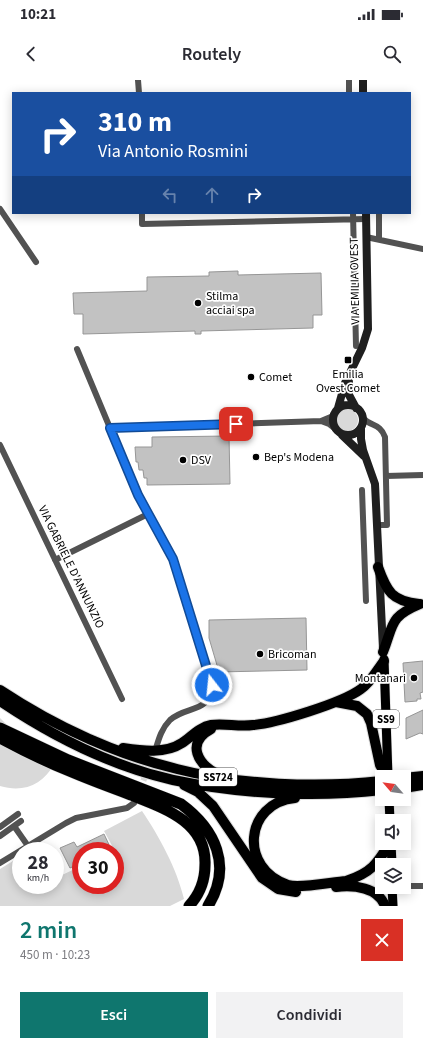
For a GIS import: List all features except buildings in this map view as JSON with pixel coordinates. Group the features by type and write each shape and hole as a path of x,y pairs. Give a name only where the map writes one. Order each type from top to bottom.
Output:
{"highway":[{"path":"378,568 388,591 405,602 422,604"},
{"path":"110,746 158,751 178,745 208,726 246,726 266,724 336,702 360,690 367,684 383,656 391,627 396,619 406,611 422,604"},
{"name":"SS724","path":"0,690 32,712 142,760 177,770 227,778 291,784 329,790 375,782"},
{"name":"SS724","path":"0,700 40,727 70,742 103,757 173,780 242,790 375,790"},
{"path":"336,702 357,706 367,714 372,723 380,765 383,770"},
{"path":"222,725 210,729 202,736 197,746 197,752 198,758 206,768 227,778"},
{"path":"0,728 68,760 181,804 193,814 204,824 218,852 217,882 214,896 208,906"},
{"path":"0,738 74,773 161,806 186,822 196,833 202,844 205,862 201,889 189,906"},
{"path":"411,777 423,776"},
{"path":"173,780 198,792 213,806 257,871 274,887 291,892 358,887 370,890 377,894 385,906"},
{"path":"411,787 423,785"},
{"path":"329,790 314,797 281,800 266,810 260,818 255,830 254,847 256,857 271,876 292,886 346,881 371,870 386,850"}],"main road":[{"path":"363,80 363,92"},
{"name":"VIA EMILIA OVEST","path":"338,408 345,383 362,348 368,329 366,216"},
{"name":"VIA EMILIA OVEST","path":"352,369 348,383 349,395 356,408"},
{"path":"347,405 356,408 360,412 364,424 360,439 366,458 334,428 332,422 333,416 338,408 347,405"},
{"path":"341,434 352,435 364,424"},
{"name":"SS9","path":"366,458 374,484 377,525 388,770"},
{"path":"392,894 393,906"}],"street":[{"path":"138,80 139,92"},
{"path":"349,80 349,92"},
{"path":"0,209 36,262"},
{"path":"142,214 142,224 366,216"},
{"name":"VIA EMILIA OVEST","path":"379,214 379,240"},
{"name":"VIA EMILIA OVEST","path":"354,216 356,346"},
{"path":"366,236 423,249"},
{"path":"77,349 148,514 173,559 212,685 211,696 202,706 171,720 160,735 156,748"},
{"path":"110,428 321,421 333,416"},
{"path":"321,421 334,428"},
{"path":"364,424 380,428 384,437 387,525 377,525"},
{"name":"VIA GABRIELE D'ANNUNZIO","path":"0,445 122,699"},
{"path":"386,476 423,475"},
{"path":"362,490 366,601"},
{"path":"55,560 148,514"},
{"path":"365,568 378,568"},
{"path":"34,842 58,826 76,818 127,808 134,803"},
{"path":"0,827 18,814"},
{"path":"0,836 20,821"},
{"path":"14,826 25,842"},
{"path":"0,864 12,856"},
{"path":"411,886 423,886"}],"shaded area":[{"path":"347,409 355,412 358,420 355,428 347,431 339,428 336,420 339,412"},
{"path":"0,718 17,735 54,764 44,777 32,786 24,788 8,788 0,786"},
{"path":"142,811 167,853 177,876 184,899 170,906 0,906 0,869 12,862 12,894 64,894 64,874 72,870 72,894 124,894 124,842 110,842 104,831"}],"tunnel":[{"path":"140,789 152,759"}],"place":[{"name":"Stilma acciai spa","path":"198,303"},
{"name":"Emilia Ovest Comet","path":"348,360"},
{"name":"Comet","path":"251,377"},
{"name":"Bep's Modena","path":"256,457"},
{"name":"DSV","path":"183,460"},
{"name":"Bricoman","path":"260,654"},
{"name":"Montanari","path":"414,678"}],"route":[{"path":"212,685 173,559 138,495 110,428 236,424"}]}
